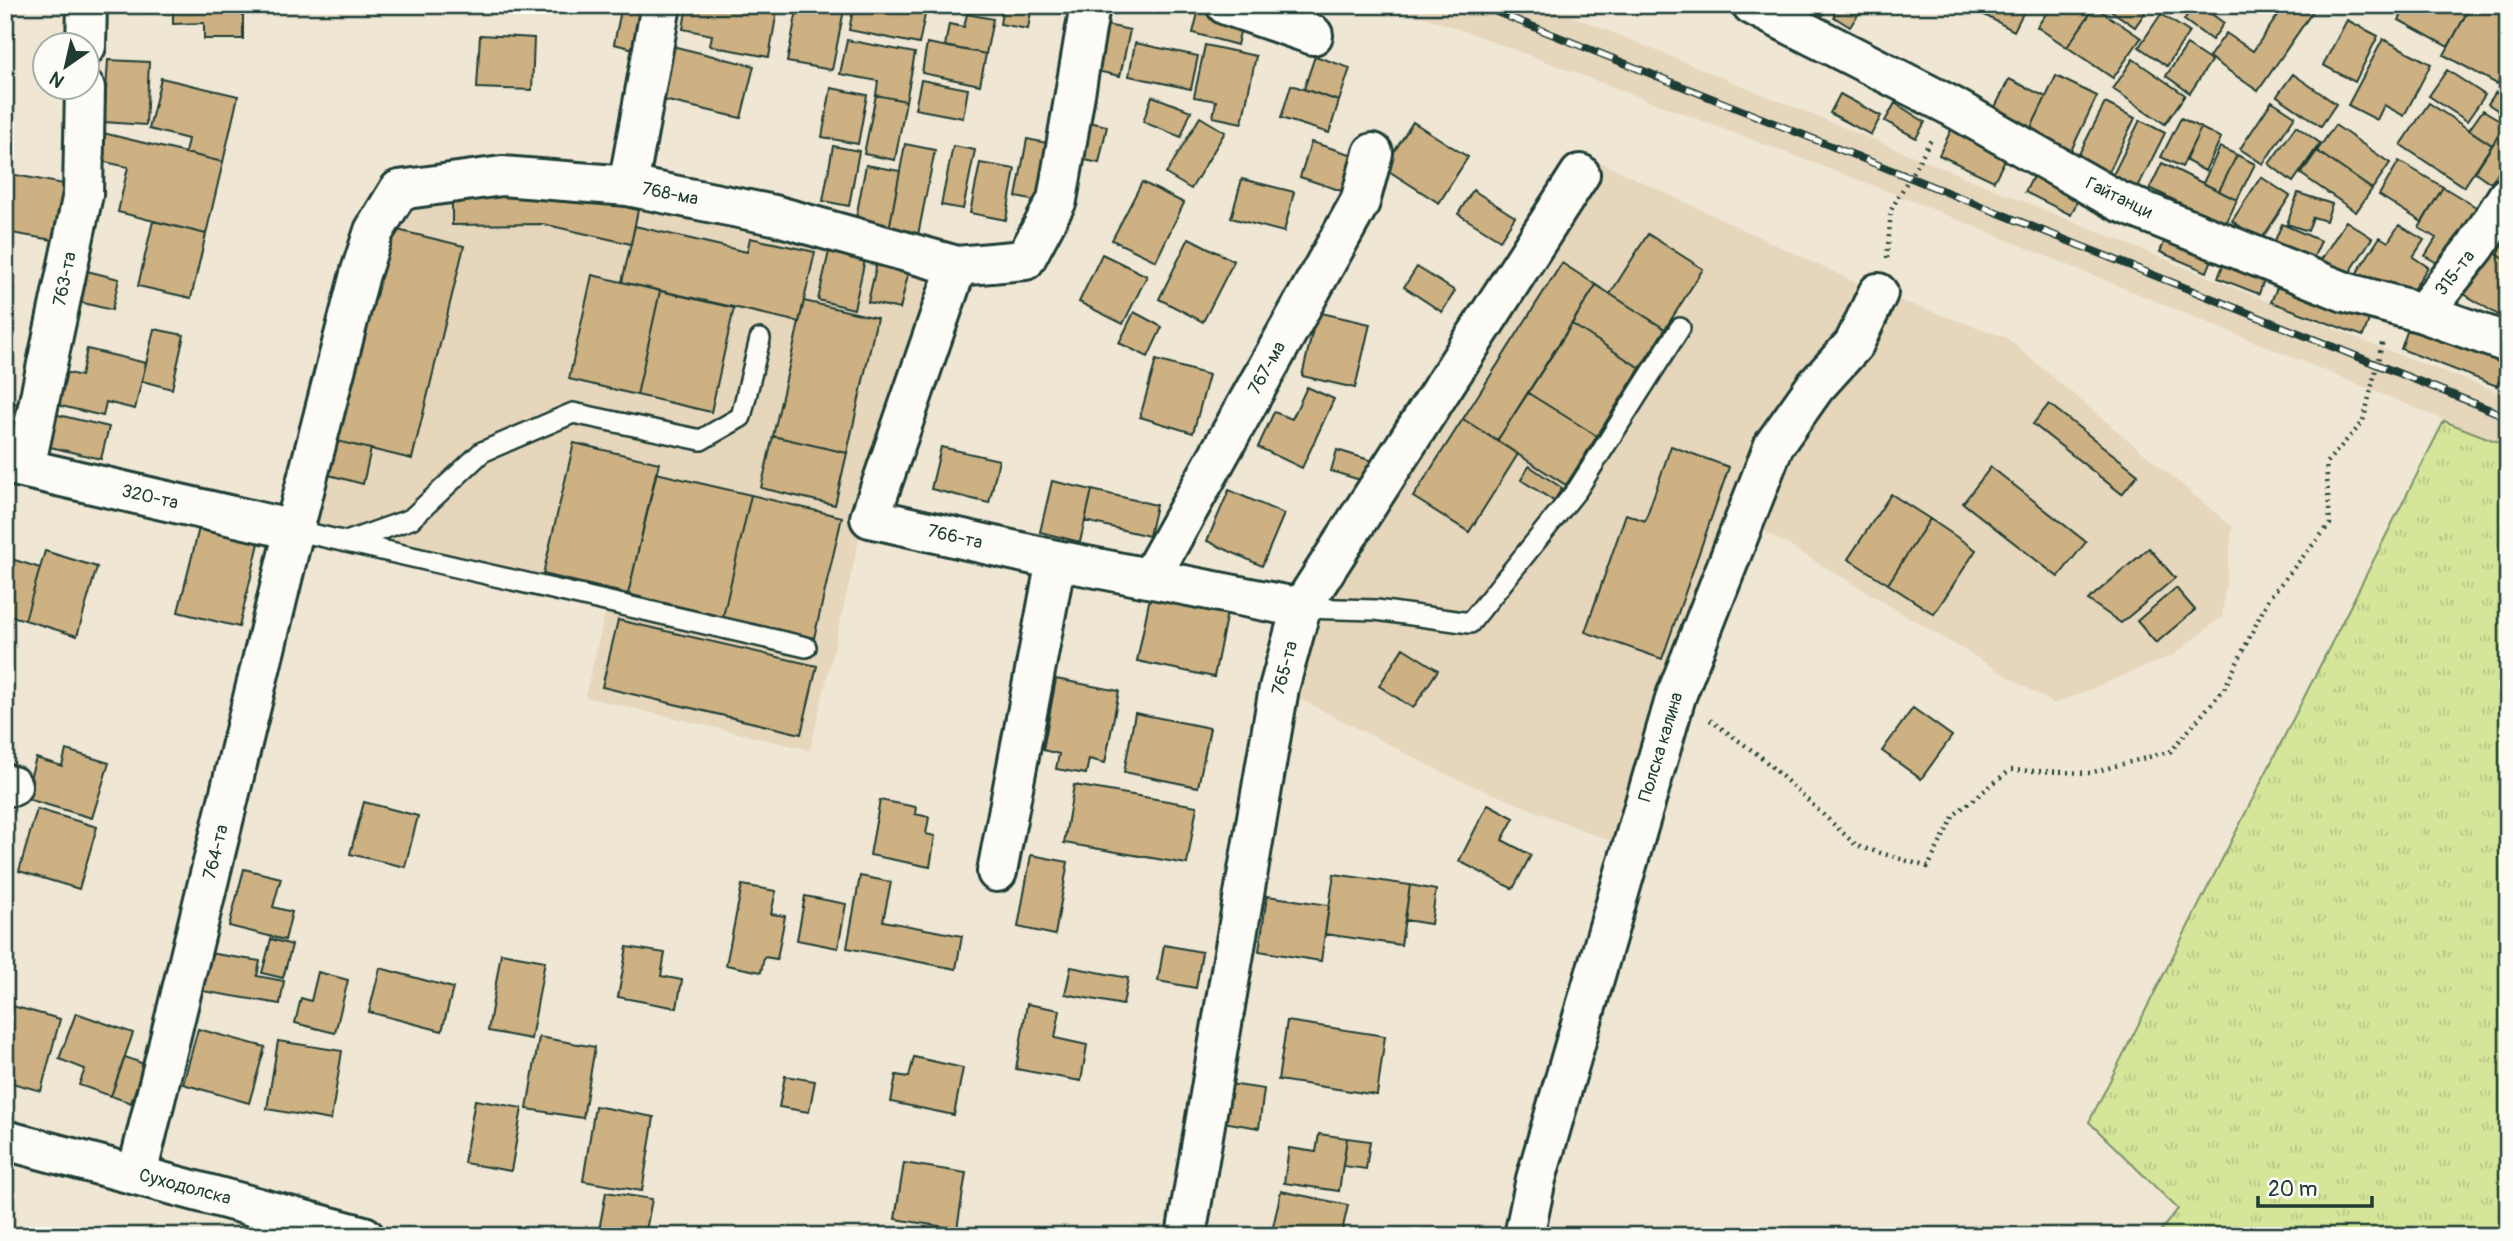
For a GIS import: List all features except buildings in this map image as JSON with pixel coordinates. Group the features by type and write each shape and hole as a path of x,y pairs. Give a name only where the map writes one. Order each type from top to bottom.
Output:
{"street":[{"path":"86,32 87,5"},
{"path":"628,186 661,5"},
{"name":"768-ма","path":"294,530 367,252 374,231 399,190 502,176 628,186 774,215 957,265 1025,260 1057,200 1090,5"},
{"path":"1226,5 1313,35"},
{"name":"Гайтанци","path":"1752,5 1951,106 2118,201 2345,292 2423,313 2508,343"},
{"name":"763-та","path":"15,466 83,194 85,102"},
{"name":"767-ма","path":"1150,578 1360,202 1373,153"},
{"name":"765-та","path":"1185,1236 1279,688 1301,608 1580,174"},
{"name":"315-та","path":"2423,313 2476,246 2508,196"},
{"name":"766-та","path":"957,265 870,518 1056,560 1301,608"},
{"name":"Полска калина","path":"1524,1236 1540,1166 1676,696 1774,445 1815,387 1854,344 1878,293"},
{"name":"320-та","path":"15,466 294,530"},
{"name":"764-та","path":"137,1174 294,530"},
{"path":"998,872 1056,560"},
{"name":"Суходолска","path":"5,1140 137,1174 343,1233"}],"lane":[{"path":"1301,608 1376,610 1470,623 1577,490 1680,328"},
{"path":"346,542 411,519 482,452 573,413 701,440 741,417 760,339"},
{"path":"294,530 806,648"}],"path":[{"path":"1878,293 1889,250 1891,210 1951,106"},
{"path":"1676,696 1760,756 1857,846 1927,867 1954,815 2010,771 2090,773 2171,751 2224,689 2269,598 2330,524 2326,463 2363,422 2386,333 2423,313"}],"shaded area":[{"path":"1389,5 1545,5 2381,348 2508,396 2508,446 1898,195 1465,31"},
{"path":"1591,158 1878,293 2005,337 2232,527 2222,617 2173,655 2054,704 1745,519 1630,849 1452,777 1279,688 1301,608"},
{"path":"502,176 957,266 862,527 810,750 585,697 608,602 294,530 399,190"}],"green space":[{"path":"2444,421 2508,446 2508,1236 2156,1236 2178,1209 2089,1122"}],"railway":[{"path":"1479,5 2508,417"}]}
